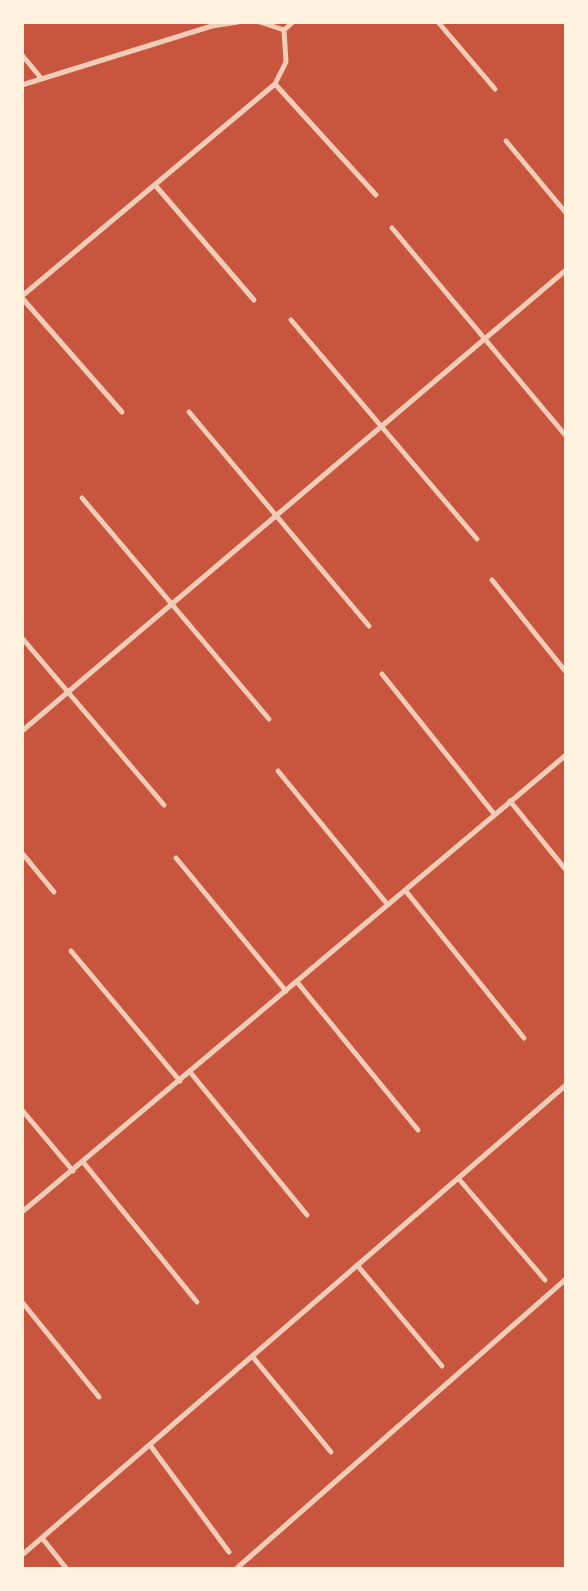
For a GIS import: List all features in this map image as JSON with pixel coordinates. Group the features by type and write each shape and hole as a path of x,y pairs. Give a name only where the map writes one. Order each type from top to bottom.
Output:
{"street":[{"path":"22,85 212,26 238,22"},
{"path":"260,22 284,30"},
{"path":"284,30 293,22"},
{"path":"438,22 494,89"},
{"path":"122,412 22,297 274,84 286,62 284,30"},
{"path":"22,55 41,78"},
{"path":"274,84 376,195"},
{"path":"506,141 566,213"},
{"path":"155,185 254,300"},
{"path":"392,228 566,436"},
{"path":"22,731 566,270"},
{"path":"291,320 476,539"},
{"path":"189,412 369,626"},
{"path":"82,498 269,719"},
{"path":"492,580 566,672"},
{"path":"22,638 164,805"},
{"path":"382,674 495,814"},
{"path":"22,1212 84,1162 566,755"},
{"path":"278,771 388,905"},
{"path":"510,801 566,870"},
{"path":"22,853 54,892"},
{"path":"176,858 286,991"},
{"path":"405,890 524,1038"},
{"path":"70,951 180,1081"},
{"path":"297,982 418,1130"},
{"path":"190,1072 307,1215"},
{"path":"22,1555 563,1087 566,1094"},
{"path":"22,1110 73,1171"},
{"path":"84,1162 197,1302"},
{"path":"458,1178 545,1280"},
{"path":"357,1265 442,1366"},
{"path":"237,1568 566,1279"},
{"path":"22,1302 99,1397"},
{"path":"252,1356 331,1452"},
{"path":"150,1445 229,1552"},
{"path":"42,1538 66,1568"}]}
